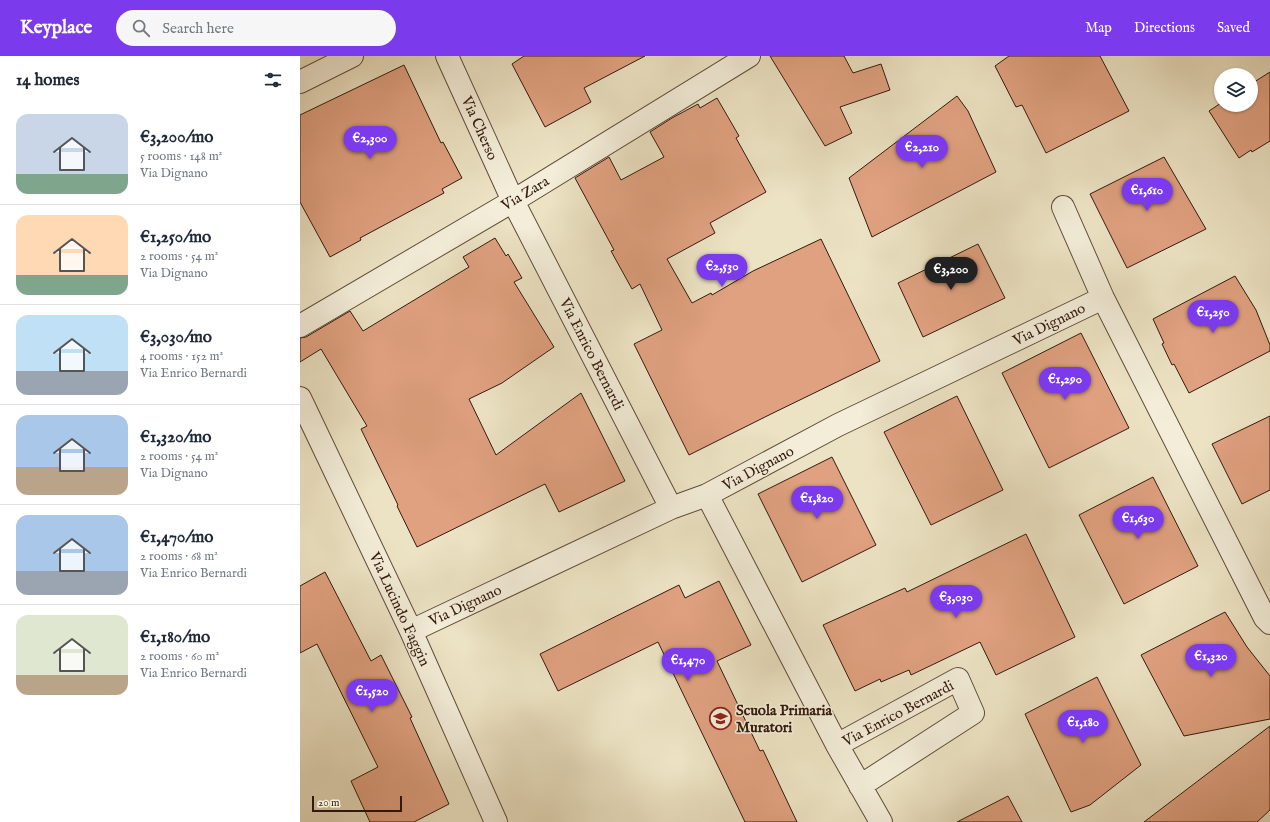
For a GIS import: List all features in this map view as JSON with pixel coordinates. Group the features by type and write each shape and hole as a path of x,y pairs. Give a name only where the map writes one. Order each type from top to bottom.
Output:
{"street":[{"path":"300,82 352,56"},
{"name":"Via Cherso","path":"447,56 513,200"},
{"name":"Via Zara","path":"300,326 513,200 748,56"},
{"name":"Via Enrico Bernardi","path":"513,200 671,508"},
{"name":"Via Dignano","path":"1063,207 1103,298 1266,618 1270,623"},
{"name":"Via Dignano","path":"411,631 671,508 707,494 838,425 1103,298"},
{"name":"Via Lucindo Faggin","path":"300,398 411,631 496,822"},
{"name":"Via Enrico Bernardi","path":"707,494 837,745 881,822"},
{"name":"Via Enrico Bernardi","path":"837,745 958,679 973,713 860,786"}],"building":[{"path":"524,56 645,56 584,88 591,102 545,127 512,64"},
{"path":"770,56 844,56 853,73 881,64 890,90 840,107 852,133 825,146"},
{"path":"1009,56 1100,56 1129,111 1046,153 1022,105 1016,107 995,66"},
{"path":"404,65 441,143 443,142 462,178 442,189 444,193 360,238 361,240 330,257 300,202 300,115"},
{"path":"1270,72 1270,141 1252,152 1251,150 1239,158 1209,111 1214,108 1214,112 1258,112 1258,80"},
{"path":"957,96 968,111 996,172 872,237 849,178"},
{"path":"717,98 739,136 736,138 766,192 710,223 715,233 667,259 692,303 711,293 712,295 753,271 821,239 880,361 689,455 634,344 662,330 640,284 632,289 611,251 614,250 575,178 609,157 621,180 664,157 650,132 698,104 700,108"},
{"path":"1164,157 1206,229 1127,268 1090,194"},
{"path":"495,238 506,256 508,254 522,278 514,282 554,347 502,383 469,399 496,455 581,393 625,481 559,512 545,484 417,547 361,429 367,426 321,349 300,362 300,338 306,337 350,311 363,331 469,267 463,257"},
{"path":"978,244 1005,298 923,337 898,283"},
{"path":"1235,276 1256,310 1270,345 1270,351 1189,393 1174,364 1172,365 1162,344 1164,343 1153,319"},
{"path":"1081,333 1129,428 1049,468 1002,373"},
{"path":"957,396 1003,490 931,525 884,432"},
{"path":"1270,416 1270,490 1242,504 1212,444"},
{"path":"832,457 876,545 802,582 758,494"},
{"path":"1153,477 1198,566 1124,604 1079,515"},
{"path":"1026,534 1075,637 996,675 980,642 911,675 909,670 881,682 880,679 855,691 823,625 905,588 907,592"},
{"path":"325,572 371,661 381,655 412,717 410,718 449,804 414,822 370,822 351,781 378,767 317,644 300,653 300,586"},
{"name":"Scuola Primaria Muratori","path":"719,581 751,645 717,661 760,751 763,750 797,822 745,822 658,642 558,691 540,654 679,585 685,598"},
{"path":"1225,612 1247,647 1270,676 1270,719 1184,736 1141,655"},
{"path":"1097,677 1141,765 1090,805 1071,812 1025,714"},
{"path":"1270,726 1270,810 1257,822 1144,822"},
{"path":"1008,796 1022,822 957,822"}],"place":[{"name":"Scuola Primaria Muratori","path":"720,719"}]}
